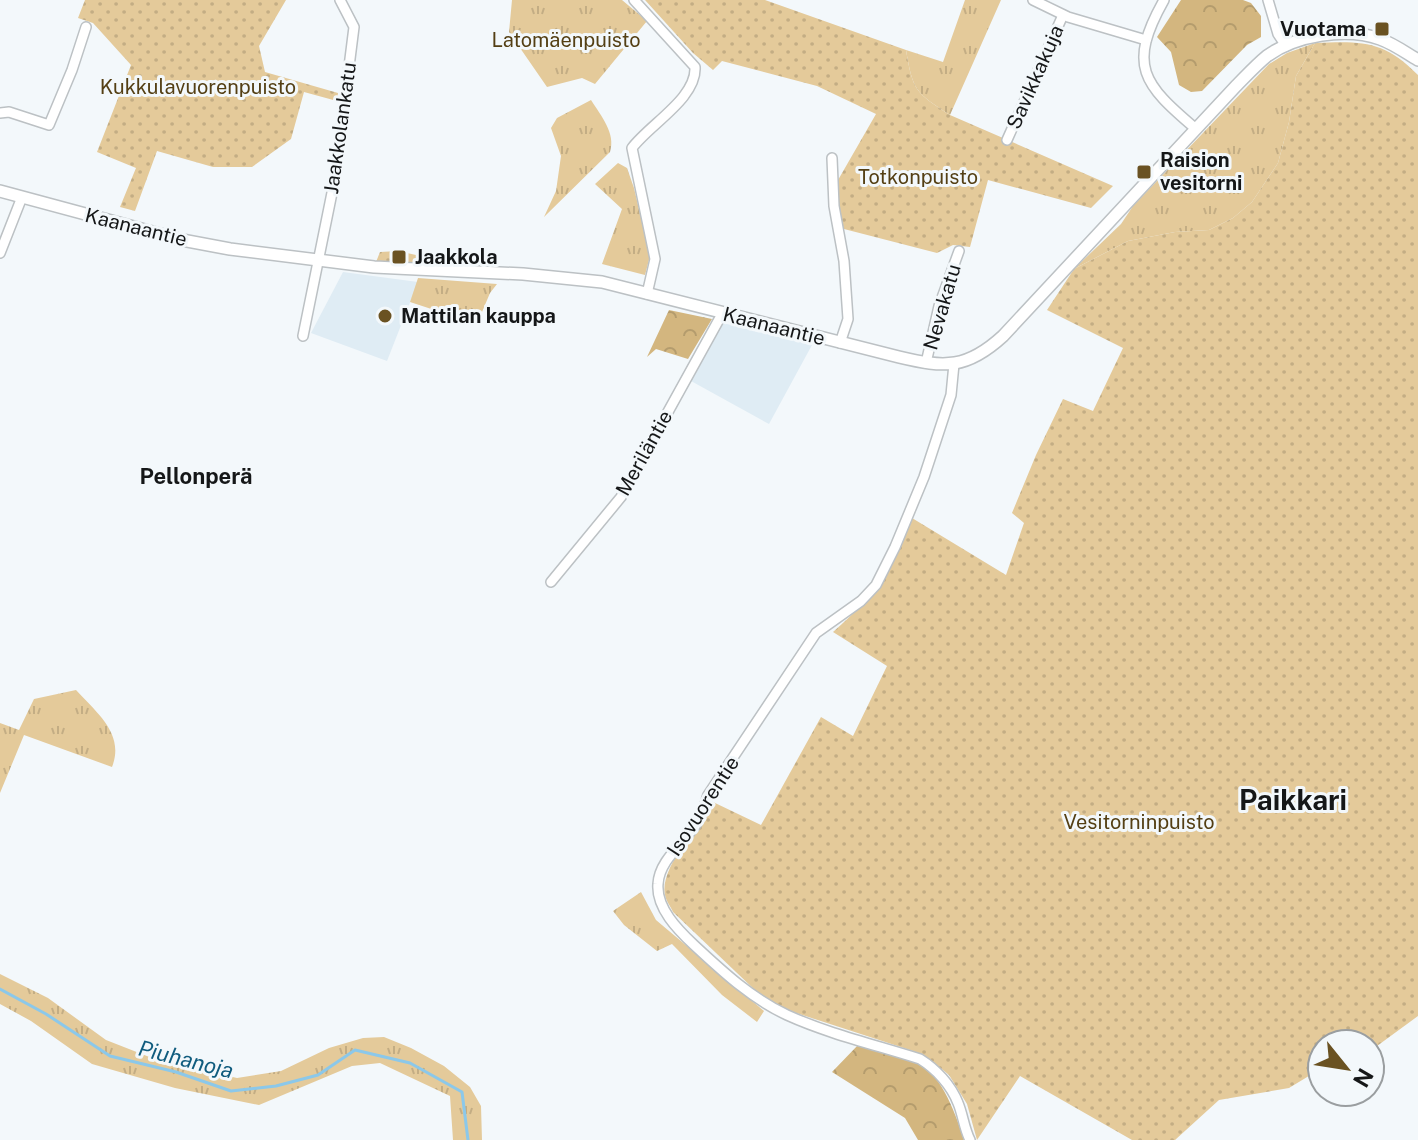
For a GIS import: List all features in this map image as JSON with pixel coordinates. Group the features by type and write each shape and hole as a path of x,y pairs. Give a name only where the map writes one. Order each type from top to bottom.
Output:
{"street":[{"name":"Jaakkolankatu","path":"303,336 335,178 354,27 340,0"},
{"path":"634,0 695,67 692,86 632,148 655,259 647,294"},
{"path":"1033,0 1063,15 1146,40"},
{"path":"1164,0 1146,40 1144,63 1155,92 1196,129"},
{"path":"1268,0 1278,34 1286,46"},
{"name":"Savikkakuja","path":"1007,140 1063,15"},
{"path":"0,113 9,112 49,125 86,27"},
{"name":"Kaanaantie","path":"0,191 182,240 320,260 602,282 840,343 926,363 954,364 978,357 1003,336 1269,55 1286,46 1322,35 1347,35 1377,38 1418,60"},
{"path":"832,158 834,206 844,261 848,319 840,343"},
{"path":"0,253 22,197"},
{"name":"Nevakatu","path":"926,363 939,306 959,251"},
{"name":"Meriläntie","path":"551,582 621,497 722,314"},
{"name":"Isovuorentie","path":"954,364 951,395 924,477 876,585 861,601 816,633 708,795 697,823 665,863 657,886 659,898 669,917 684,935 748,992 787,1015 920,1059 931,1066 958,1102 970,1140"}],"shaded area":[{"path":"343,272 418,282 387,361 311,333"},
{"path":"723,323 812,345 769,424 691,381"}],"green space":[{"name":"Kukkulavuorenpuisto","path":"85,0 286,0 259,46 265,72 338,93 337,101 304,92 291,139 252,167 213,167 157,151 135,211 120,207 136,168 97,152 131,65 93,23 78,18"},
{"name":"Latomäenpuisto","path":"512,0 622,0 647,21 595,84 582,78 547,87 509,32"},
{"name":"Totkonpuisto","path":"645,0 765,0 906,50 918,89 950,115 1113,186 1091,208 988,180 970,247 953,245 937,253 844,229 836,208 834,187 876,114 817,86 722,61 713,70 693,53"},
{"path":"965,0 1001,0 950,115 918,89 906,50 943,62"},
{"path":"1181,0 1243,0 1251,3 1261,16 1261,37 1247,45 1202,91 1191,92 1179,85 1171,52 1157,37"},
{"name":"Vesitorninpuisto","path":"1346,42 1383,49 1406,63 1418,75 1418,1016 1386,1039 1386,1028 1306,1028 1306,1078 1289,1088 1219,1100 1175,1140 1132,1140 1020,1076 977,1140 967,1104 949,1075 932,1061 913,1051 787,1010 758,993 673,912 665,895 668,873 713,802 761,825 821,717 853,736 887,666 833,632 862,605 881,581 912,518 1006,575 1024,523 1012,513 1063,399 1093,411 1123,348 1047,310 1074,269 1128,241 1175,232 1209,230 1233,218 1252,202 1278,163 1289,122 1296,76 1315,43"},
{"path":"1315,43 1296,76 1289,122 1278,163 1252,202 1233,218 1209,230 1175,232 1128,241 1074,269 1121,224 1133,206 1269,64 1287,53"},
{"path":"591,100 609,131 610,152 544,217 556,191 561,156 551,128 557,118"},
{"path":"618,163 627,168 634,188 650,256 645,275 602,264 622,209 595,184"},
{"path":"398,251 425,257 422,270 374,267 380,252"},
{"path":"418,278 497,284 477,324 410,302"},
{"path":"669,310 712,319 688,359 656,349 647,357"},
{"path":"76,690 112,734 115,755 112,767 24,735 0,793 0,723 19,730 34,699"},
{"path":"641,892 656,920 764,1011 757,1022 722,995 672,944 657,951 624,925 613,911"},
{"path":"0,974 48,998 106,1040 152,1058 237,1078 281,1071 329,1048 363,1038 384,1037 444,1066 470,1087 481,1106 482,1140 453,1140 450,1096 380,1063 352,1066 259,1105 175,1088 92,1064 31,1021 0,1004"},
{"path":"859,1044 927,1069 948,1098 964,1140 918,1140 905,1118 832,1072"}],"waterway":[{"name":"Piuhanoja","path":"0,989 46,1014 110,1056 176,1072 231,1091 276,1086 318,1075 355,1050 410,1063 462,1092 468,1140"}],"place":[{"name":"Vuotama","path":"1382,29"},
{"name":"Raision vesitorni","path":"1144,172"},
{"name":"Jaakkola","path":"399,257"},
{"name":"Mattilan kauppa","path":"385,316"}],"district":[{"name":"Pellonperä","path":"196,476"},
{"name":"Paikkari","path":"1293,799"}]}
